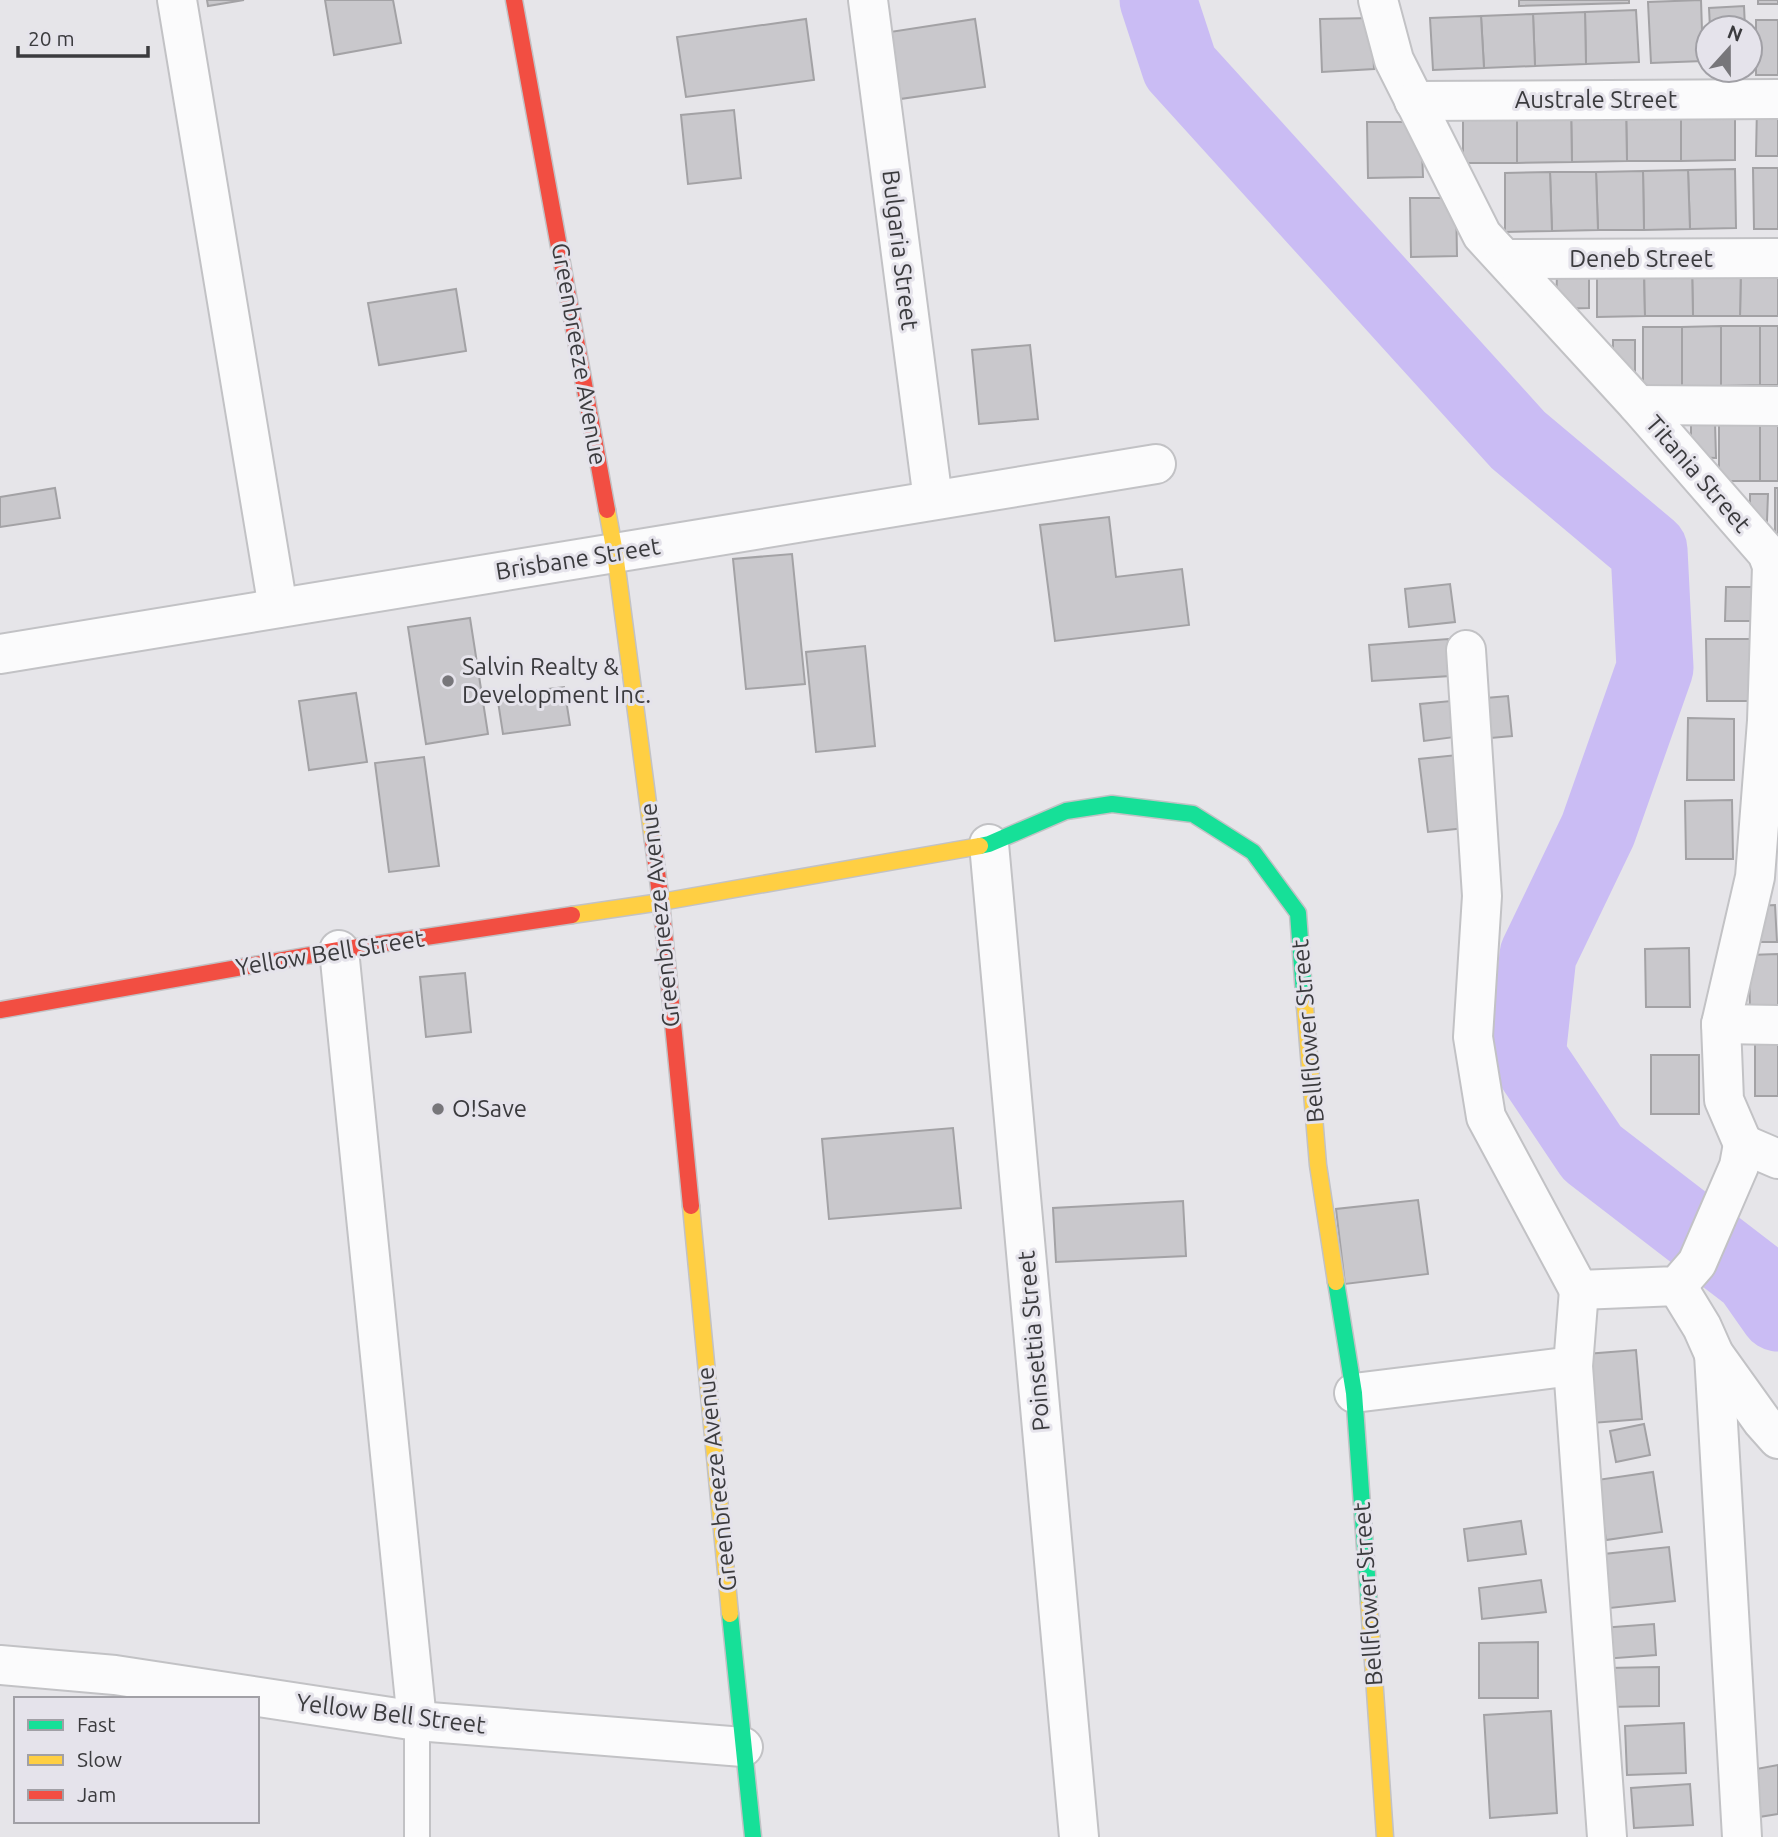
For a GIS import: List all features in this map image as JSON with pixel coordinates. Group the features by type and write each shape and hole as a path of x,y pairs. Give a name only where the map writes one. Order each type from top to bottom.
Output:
{"street":[{"path":"177,0 278,608"},
{"name":"Greenbreeze Avenue","path":"514,0 615,553 661,902 754,1837"},
{"name":"Bulgaria Street","path":"868,0 933,500"},
{"name":"Titania Street","path":"1378,0 1394,60 1482,235 1638,405 1767,553 1775,566 1767,877 1721,1024 1724,1100 1741,1155"},
{"name":"Australe Street","path":"1414,101 1778,99"},
{"name":"Deneb Street","path":"1505,259 1778,258"},
{"path":"1638,405 1778,406"},
{"name":"Brisbane Street","path":"0,654 1156,464"},
{"path":"1466,650 1482,896 1473,1037 1486,1117 1579,1290 1573,1366 1607,1837"},
{"name":"Bellflower Street","path":"661,902 989,844 1066,811 1112,804 1193,814 1253,852 1298,913 1318,1165 1354,1393 1385,1837"},
{"name":"Poinsettia Street","path":"989,844 1079,1837"},
{"name":"Yellow Bell Street","path":"0,1010 338,950 661,902"},
{"path":"338,950 416,1721"},
{"path":"1721,1024 1778,1025"},
{"path":"1778,1159 1741,1155 1687,1274 1702,1327 1714,1354 1778,1439"},
{"path":"1579,1290 1687,1274"},
{"path":"1714,1354 1742,1837"},
{"path":"1354,1393 1573,1366"},
{"name":"Yellow Bell Street","path":"0,1664 115,1675 416,1721 743,1747"}],"lane":[{"path":"416,1721 417,1837"}],"building":[{"path":"207,0 244,0 208,6"},
{"path":"325,0 393,0 401,43 334,55"},
{"path":"1519,0 1629,0 1629,3 1519,6"},
{"path":"1701,0 1701,14 1694,14 1694,61 1651,63 1648,2"},
{"path":"1758,0 1778,0 1778,4 1758,4"},
{"path":"1744,6 1744,14 1709,14 1709,8"},
{"path":"1636,10 1639,62 1586,64 1585,12"},
{"path":"1585,12 1586,64 1535,66 1533,14"},
{"path":"1533,14 1535,66 1484,68 1481,16"},
{"path":"1481,16 1484,68 1433,70 1430,18"},
{"path":"1372,18 1374,69 1322,72 1320,19"},
{"path":"806,19 814,80 686,97 677,37"},
{"path":"975,19 985,87 900,99 890,32"},
{"path":"1764,20 1778,20 1778,75 1764,75"},
{"path":"1735,105 1735,160 1681,161 1681,106"},
{"path":"1626,106 1681,106 1681,161 1627,161"},
{"path":"1626,106 1627,161 1572,162 1571,107"},
{"path":"1757,106 1778,106 1778,156 1756,156"},
{"path":"1571,107 1572,162 1517,163 1517,108"},
{"path":"1463,108 1517,108 1517,163 1463,163"},
{"path":"734,110 741,178 688,184 681,115"},
{"path":"1367,122 1421,122 1423,177 1368,178"},
{"path":"1753,168 1778,168 1778,229 1754,229"},
{"path":"1735,169 1736,228 1690,229 1688,170"},
{"path":"1688,170 1690,229 1644,230 1643,171"},
{"path":"1643,171 1644,230 1598,230 1596,172"},
{"path":"1550,172 1596,172 1598,230 1552,231"},
{"path":"1550,172 1552,231 1505,232 1505,173"},
{"path":"1410,198 1456,198 1457,256 1411,257"},
{"path":"1741,265 1778,265 1778,316 1740,316"},
{"path":"1741,265 1740,316 1693,316 1692,266"},
{"path":"1597,266 1644,266 1645,316 1597,317"},
{"path":"1644,266 1692,266 1693,316 1645,316"},
{"path":"1557,274 1589,274 1589,308 1556,309"},
{"path":"456,289 466,351 379,365 368,303"},
{"path":"1721,326 1760,326 1760,385 1721,386"},
{"path":"1721,326 1721,386 1682,386 1682,327"},
{"path":"1760,326 1778,326 1778,385 1760,385"},
{"path":"1643,327 1682,327 1682,386 1643,386"},
{"path":"1613,340 1635,340 1635,373 1613,373"},
{"path":"1030,345 1038,419 979,424 972,350"},
{"path":"1691,422 1715,422 1716,458 1691,457"},
{"path":"1719,423 1760,423 1760,481 1719,481"},
{"path":"1760,423 1778,423 1778,481 1760,481"},
{"path":"55,488 60,518 0,527 0,497"},
{"path":"1775,488 1778,488 1778,548 1775,548"},
{"path":"1750,494 1768,494 1767,521 1750,520"},
{"path":"1109,517 1116,577 1182,569 1189,625 1055,641 1040,525"},
{"path":"792,554 805,684 746,689 733,559"},
{"path":"1450,584 1455,622 1409,627 1405,589"},
{"path":"1726,587 1754,587 1754,621 1725,621"},
{"name":"Salvin Realty & Development Inc.","path":"470,618 488,734 426,744 408,627"},
{"path":"1448,639 1450,676 1372,681 1369,645"},
{"path":"1706,639 1750,639 1751,701 1707,701"},
{"path":"865,646 875,746 816,752 806,652"},
{"path":"564,687 570,725 503,734 497,695"},
{"path":"356,693 367,762 309,770 299,701"},
{"path":"1508,696 1512,736 1491,738 1486,698"},
{"path":"1451,701 1455,737 1424,741 1420,704"},
{"path":"1688,718 1734,719 1734,780 1687,780"},
{"path":"1457,755 1465,828 1428,832 1419,759"},
{"path":"424,757 439,866 389,872 375,763"},
{"path":"1732,800 1733,859 1686,859 1685,801"},
{"path":"1775,905 1777,942 1747,942 1754,906"},
{"path":"1689,948 1690,1007 1646,1007 1645,949"},
{"path":"1778,954 1778,1013 1750,1013 1749,955"},
{"path":"465,973 471,1032 426,1037 420,977"},
{"path":"1755,1038 1778,1038 1778,1096 1755,1096"},
{"path":"1651,1055 1699,1055 1699,1114 1651,1114"},
{"path":"953,1128 961,1208 829,1219 822,1139"},
{"path":"1418,1200 1428,1274 1345,1284 1336,1209"},
{"path":"1183,1201 1186,1256 1056,1262 1053,1208"},
{"path":"1636,1350 1642,1419 1592,1423 1586,1354"},
{"path":"1644,1424 1650,1455 1616,1462 1610,1431"},
{"path":"1653,1472 1662,1532 1606,1540 1597,1480"},
{"path":"1521,1521 1526,1554 1468,1561 1464,1529"},
{"path":"1669,1547 1675,1601 1610,1608 1604,1554"},
{"path":"1541,1580 1546,1612 1482,1619 1479,1588"},
{"path":"1654,1624 1656,1655 1603,1659 1601,1628"},
{"path":"1538,1642 1538,1698 1479,1698 1479,1643"},
{"path":"1659,1667 1659,1706 1608,1707 1607,1668"},
{"path":"1551,1711 1557,1813 1490,1818 1484,1715"},
{"path":"1684,1723 1686,1773 1627,1775 1625,1726"},
{"path":"1778,1765 1778,1814 1759,1817 1751,1770"},
{"path":"1690,1784 1693,1825 1634,1828 1631,1788"}],"waterway":[{"path":"1158,0 1180,67 1518,440 1649,550 1655,668 1598,830 1538,955 1527,1056 1592,1153 1752,1276 1778,1313"}],"traffic: fast":[{"path":"980,846 1066,811 1112,804 1193,814 1253,852 1298,913 1305,1007"},
{"path":"1336,1282 1354,1393 1369,1603"},
{"path":"730,1614 753,1837"}],"traffic: slow":[{"path":"607,510 653,841"},
{"path":"572,915 980,846"},
{"path":"1305,1007 1318,1165 1336,1282"},
{"path":"691,1206 730,1614"},
{"path":"1369,1603 1385,1837"}],"traffic: jam":[{"path":"514,0 607,510"},
{"path":"653,841 691,1206"},
{"path":"0,1010 339,950 572,915"}],"place":[{"name":"Salvin Realty & Development Inc.","path":"448,681"},
{"name":"O!Save","path":"438,1109"}]}
